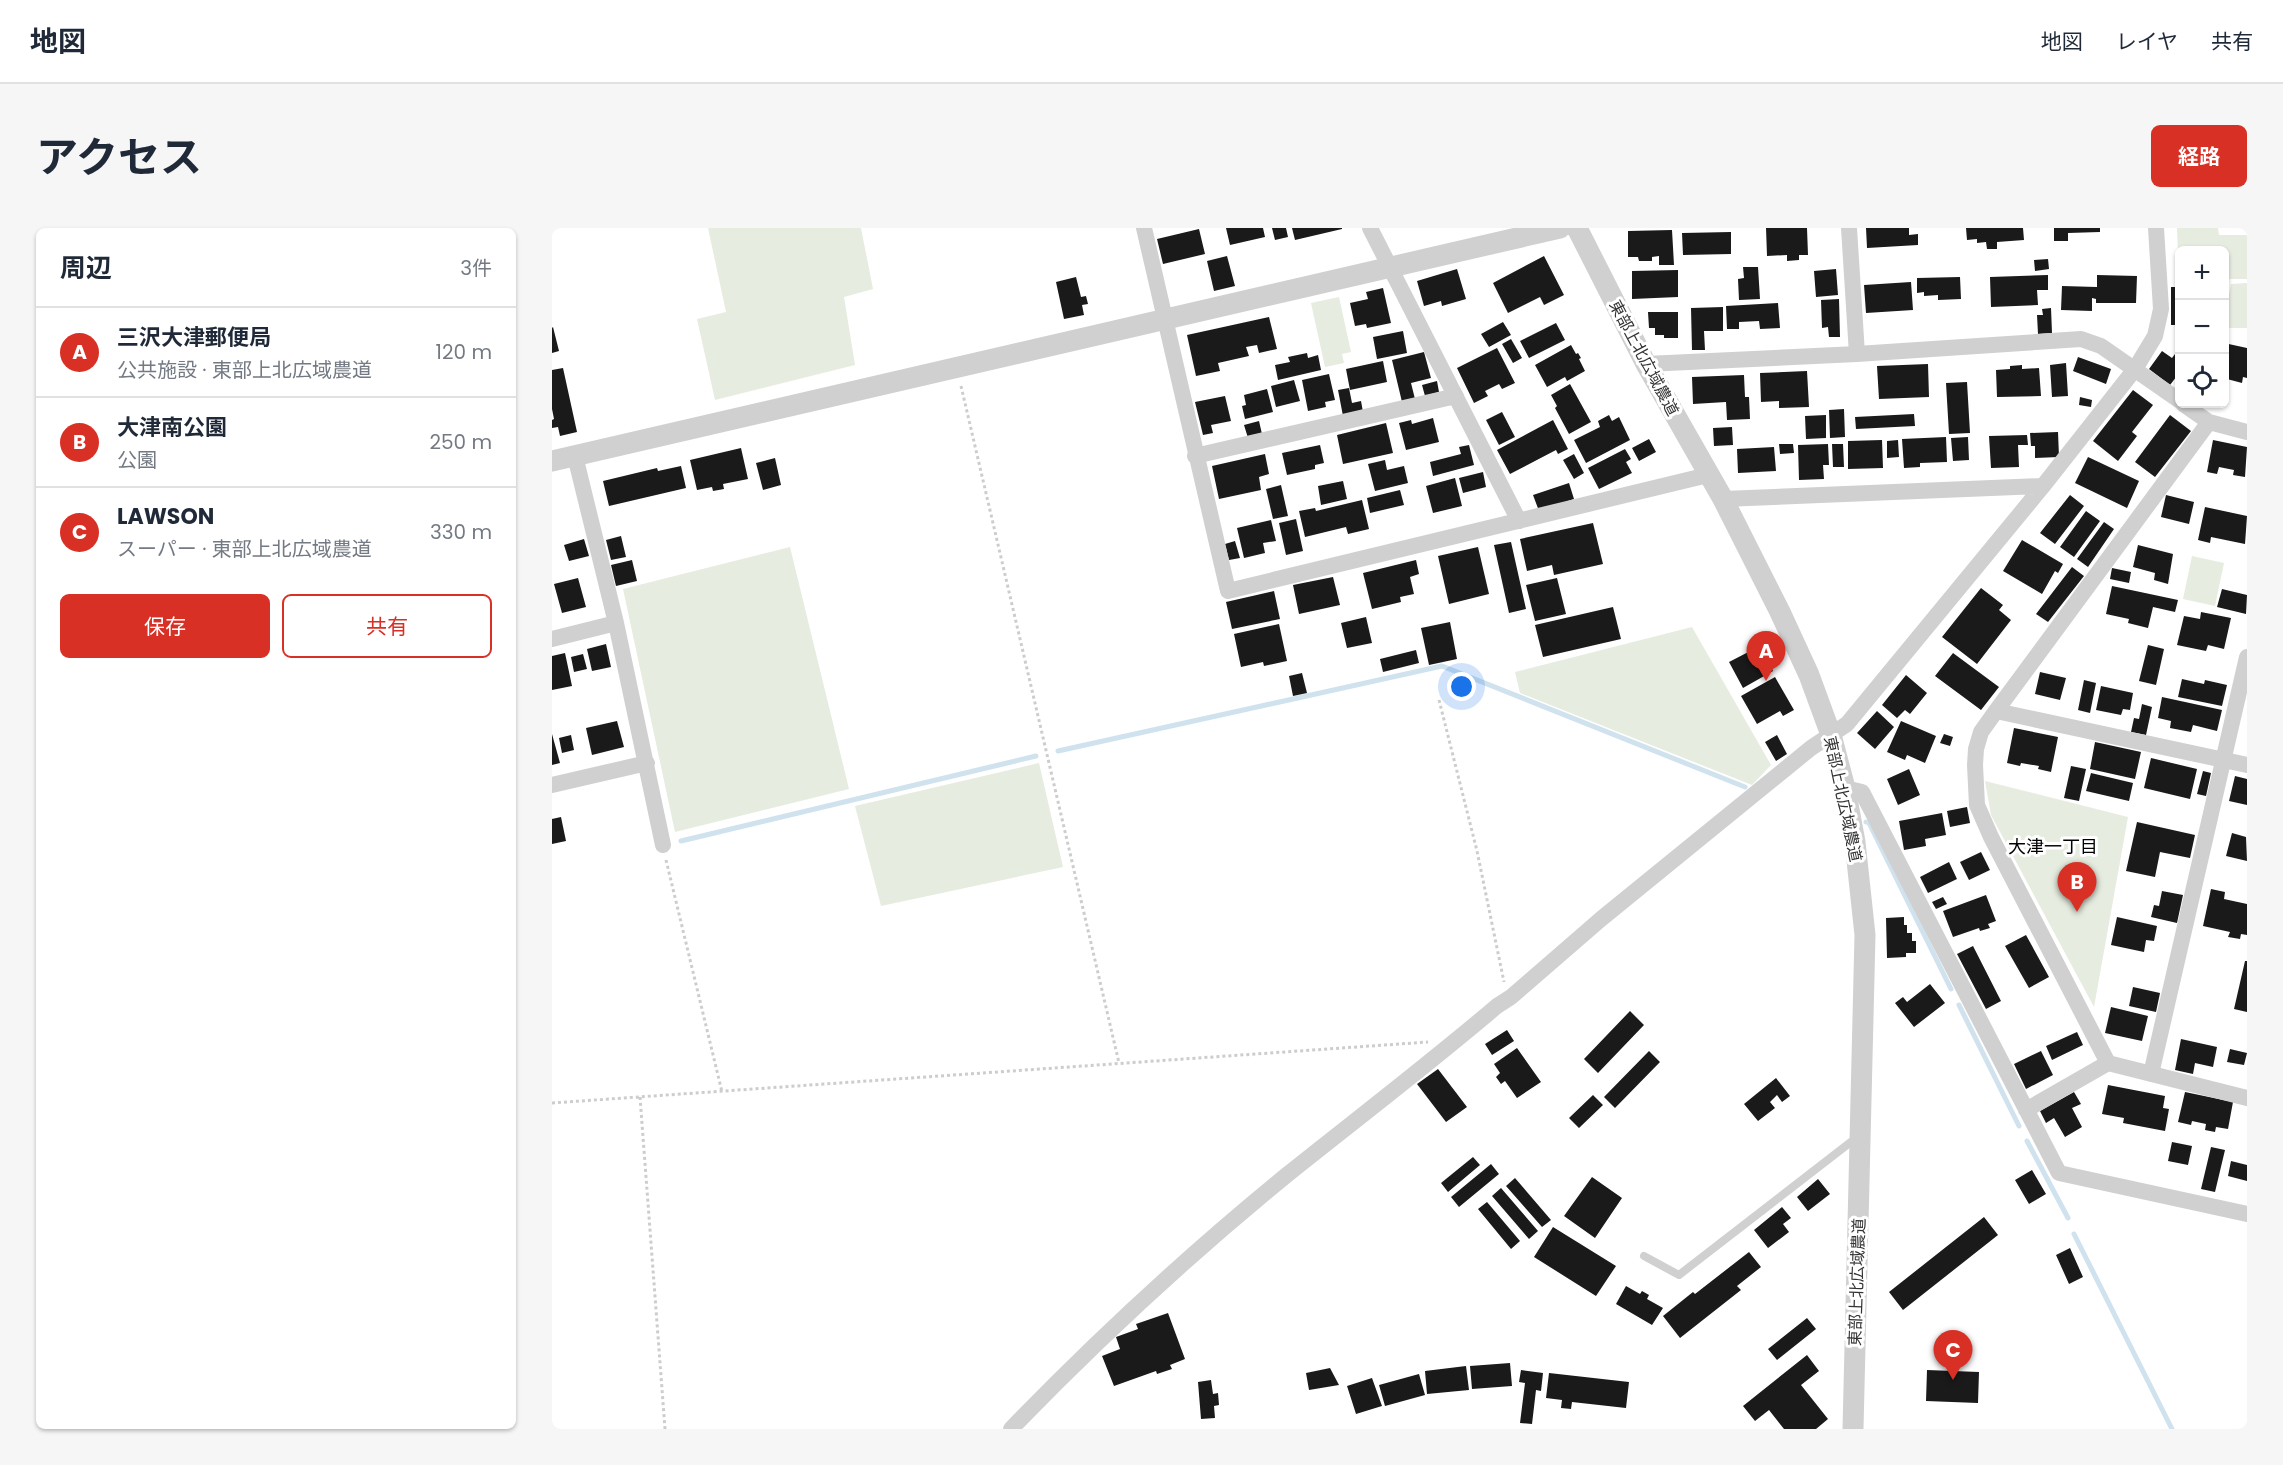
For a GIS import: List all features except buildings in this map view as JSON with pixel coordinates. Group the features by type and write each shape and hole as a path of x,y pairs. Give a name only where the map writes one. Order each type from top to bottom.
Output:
{"street":[{"path":"1144,228 1228,591 1708,475"},
{"path":"1370,228 1519,521"},
{"path":"552,461 1560,228"},
{"name":"東部上北広域農道","path":"1577,228 1646,364 1723,499 1804,664 1831,735 1845,788 1855,842 1865,935 1852,1429"},
{"path":"1849,228 1857,354"},
{"path":"1011,1429 1064,1374 1177,1269 1287,1175 1510,997 1601,919 1811,748 1847,724 2043,486 2135,369 2155,336 2160,317 2156,228"},
{"path":"1646,364 1857,354 2081,339 2101,346 2175,398"},
{"path":"1195,456 1456,396"},
{"path":"2189,408 2209,422 2247,432"},
{"path":"2108,1063 1991,837 1977,805 1976,749 1981,732 2209,422"},
{"path":"575,456 616,623 663,845"},
{"path":"1723,499 2043,486"},
{"path":"552,639 616,623"},
{"path":"2151,1074 2247,657"},
{"path":"1996,711 2247,765"},
{"path":"552,785 647,763"},
{"path":"1845,788 1862,792 2059,1173 2247,1214"},
{"path":"2026,1110 2108,1063 2247,1098"}],"lane":[{"path":"1644,1256 1679,1275 1861,1135"}],"path":[{"path":"956,367 1119,1062"},
{"path":"1438,700 1477,851 1503,981 1510,997"},
{"path":"663,845 722,1092"},
{"path":"552,1103 1456,1040"},
{"path":"640,1096 665,1429"}],"shaded area":[{"path":"708,228 861,228 873,289 844,297 855,365 715,400 697,319 726,312"},
{"path":"2177,228 2218,228 2219,235 2247,235 2247,279 2229,279 2229,246 2178,246"},
{"path":"2247,283 2247,328 2229,328 2231,284"},
{"path":"1339,297 1351,352 1342,354 1344,363 1325,367 1311,303"},
{"path":"790,547 849,789 675,832 623,589"},
{"path":"2192,556 2224,563 2215,606 2183,599"},
{"path":"1692,627 1771,765 1752,785 1520,693 1515,672"},
{"path":"1039,763 1063,867 881,906 855,806"},
{"path":"1985,781 2128,817 2094,1007 1991,815"}],"waterway":[{"path":"1058,751 1442,666 1745,787"},
{"path":"681,841 1036,756"},
{"path":"1866,822 1869,823 1951,989"},
{"path":"1959,1005 2019,1126"},
{"path":"2027,1141 2068,1218"},
{"path":"2074,1234 2172,1429"}],"place":[{"name":"三沢大津郵便局","path":"1766,681"},
{"name":"大津南公園","path":"2077,912"},
{"name":"LAWSON","path":"1953,1380"}],"district":[{"name":"大津一丁目","path":"2053,846"}]}
